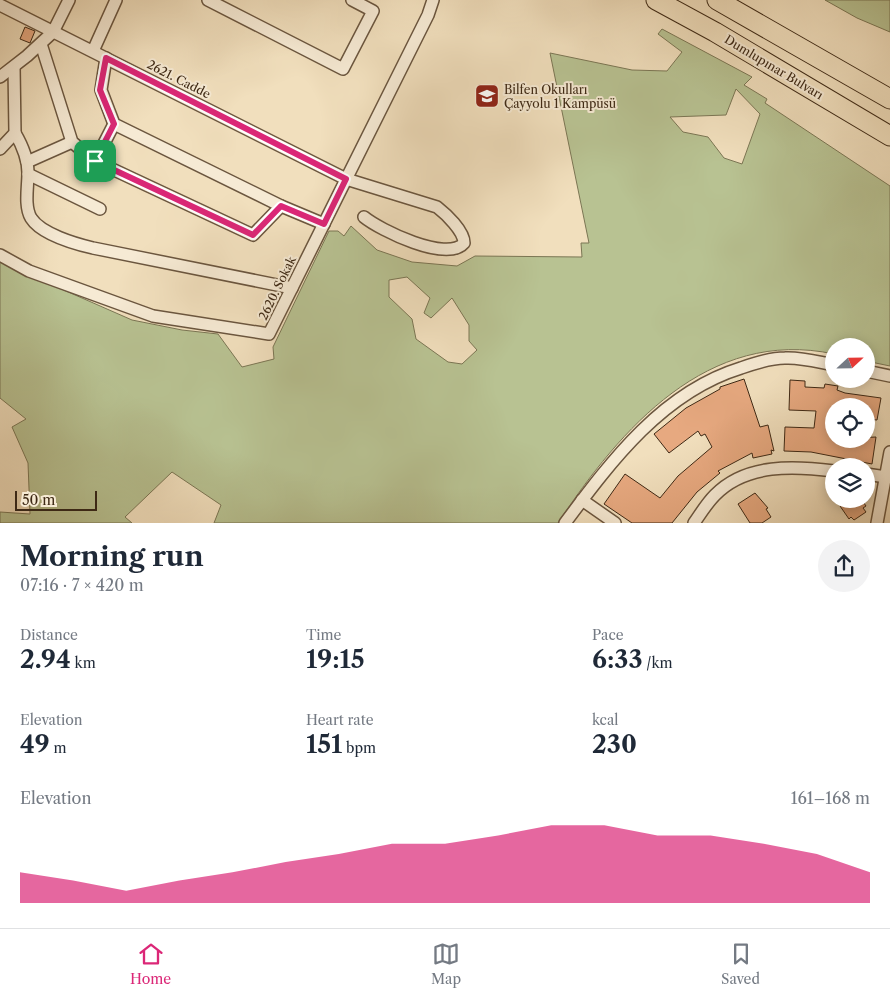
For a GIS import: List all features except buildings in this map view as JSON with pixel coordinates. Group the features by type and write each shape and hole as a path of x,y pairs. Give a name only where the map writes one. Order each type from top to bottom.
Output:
{"highway":[{"name":"Dumlupınar Bulvarı","path":"656,0 715,32 890,136"},
{"path":"717,0 890,99"}],"street":[{"path":"0,77 53,32 69,0"},
{"path":"93,51 116,0"},
{"path":"208,0 343,69 373,11 352,0"},
{"name":"2620. Sokak","path":"0,255 29,271 147,314 269,334 434,0"},
{"name":"2621. Cadde","path":"8,5 53,32 346,179 436,207 456,227 464,239 464,243 455,248 410,242 381,229 364,216"},
{"path":"40,44 72,142 95,161 253,235 281,206"},
{"path":"106,58 100,90 114,124 281,206 324,224"},
{"path":"14,66 15,133 26,162 28,204 32,220 42,228 68,240 93,248 292,288"},
{"path":"95,161 114,124"},
{"path":"0,149 15,133"},
{"path":"26,162 72,142"},
{"path":"28,174 100,210"},
{"path":"565,523 643,428 695,387 735,370 774,358 801,358 825,363"},
{"path":"875,373 890,376"},
{"path":"877,523 890,452"},
{"path":"694,523 717,494 726,486 751,475 782,466 825,470"},
{"path":"875,475 886,476"},
{"path":"582,500 615,523"}],"green space":[{"path":"825,0 890,0 890,32 857,18"},
{"path":"662,29 752,77 744,85 767,99 765,103 890,186 890,366 875,363 875,338 825,338 825,353 789,350 746,356 708,371 672,393 639,421 582,488 558,523 214,523 221,505 172,472 125,517 132,523 0,523 0,512 30,514 28,463 12,427 26,419 0,398 0,262 132,320 182,330 218,334 242,367 274,359 273,347 329,231 338,231 344,236 351,226 377,250 412,262 457,266 475,256 582,257 581,243 589,243 550,53 632,70 667,71 682,52 658,34","holes":["736,89 760,114 742,164 724,158 708,137 683,132 670,117 726,115","407,277 430,298 424,313 431,318 452,298 469,325 469,341 477,350 462,364 448,362 416,339 412,319 389,297 389,280"]}],"place":[{"name":"Bilfen Okulları Çayyolu 1 Kampüsü","path":"487,96"}],"route":[{"path":"106,58 346,179 324,224 281,206 253,235 95,161 114,124 100,90 106,58"}]}
